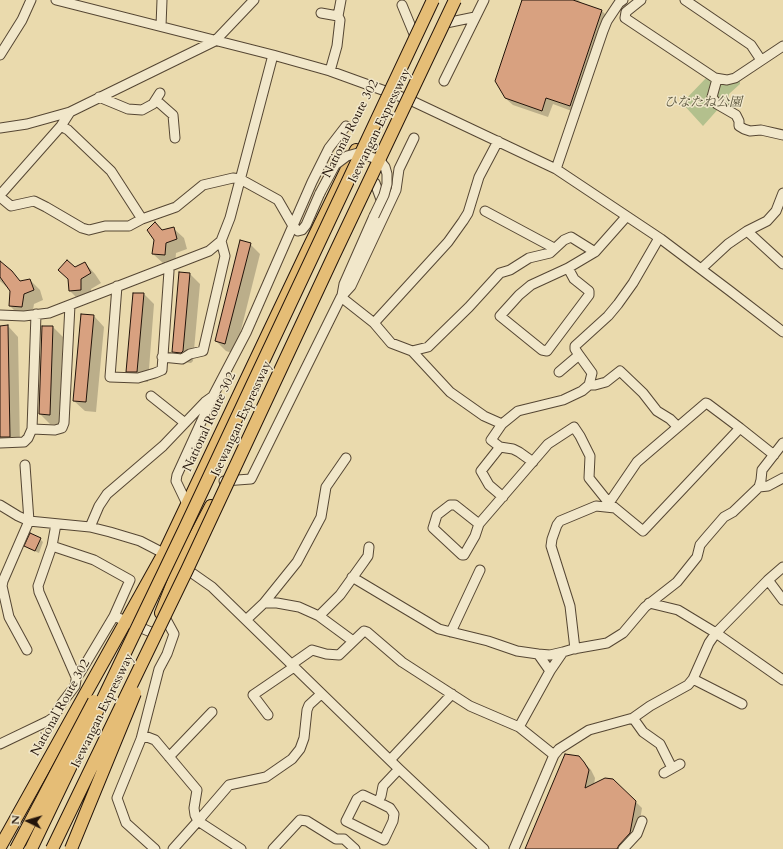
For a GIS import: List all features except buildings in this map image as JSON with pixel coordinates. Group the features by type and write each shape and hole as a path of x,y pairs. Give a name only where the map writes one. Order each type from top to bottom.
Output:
{"highway":[{"name":"National Route 302","path":"0,847 164,553 340,183 432,0"},
{"name":"Isewangan Expressway","path":"31,849 184,530 432,0"},
{"name":"Isewangan Expressway","path":"52,849 184,567 456,0"},
{"path":"72,849 85,807 128,685 224,481 375,183 410,100 456,0"},
{"path":"16,849 184,530"},
{"path":"72,849 96,785 184,567"}],"street":[{"path":"0,55 22,20 31,0"},
{"path":"56,0 330,71 410,100 556,169 659,238 783,332"},
{"path":"161,26 162,0"},
{"path":"0,128 27,124 70,112 215,41 254,0"},
{"path":"330,71 337,46 340,20 338,16 341,0"},
{"path":"444,81 484,0"},
{"path":"556,169 603,31 619,3 623,0"},
{"path":"641,0 626,12 625,18 717,79 727,80 735,78 783,46"},
{"path":"685,0 751,44 761,60"},
{"path":"402,5 414,34"},
{"path":"320,14 338,16"},
{"path":"446,23 475,17"},
{"path":"162,357 182,359 190,354 203,351 225,256 222,241 230,218 273,55"},
{"path":"717,79 712,97 717,104 736,115 739,121 738,126 750,131 761,130 783,135"},
{"path":"99,97 128,109 142,110 153,104 158,97 173,115 175,138"},
{"path":"70,112 62,126 0,196 11,206 34,202 46,207 82,228 89,230 105,226 129,226 142,219 176,207 202,185 232,178 240,179 278,200 293,226 298,231 302,230 331,171 340,161 352,154 358,153 370,156 381,162 385,167 387,184 384,195 344,284 341,297 250,479 224,481"},
{"path":"62,126 110,171 142,219"},
{"path":"187,504 176,481 177,475 213,396 246,334 312,182 330,148 346,126"},
{"path":"341,297 351,286 386,212 396,190 399,169 414,138"},
{"path":"374,323 448,242 463,221 468,213 479,176 498,141"},
{"path":"312,182 340,183"},
{"path":"375,183 386,212"},
{"path":"701,269 728,244 747,231 768,221 776,211 783,193"},
{"path":"485,211 554,248"},
{"path":"568,268 574,279 589,291 589,295 547,351 542,350 500,316 519,295 531,285 568,268 595,252 626,217"},
{"path":"747,231 783,264"},
{"path":"341,297 374,323 391,343 412,350 428,347 470,307 500,273 510,270 529,258 550,252 564,240 571,237 595,252"},
{"path":"533,462 519,452 513,449 500,447 491,440 502,424 518,411 563,400 582,391 588,385 592,373 578,355 575,346 608,316 618,304 659,238"},
{"path":"0,315 24,316 49,313 209,251 222,241"},
{"path":"117,286 110,377 138,378 155,373 162,370 169,271 167,267"},
{"path":"32,429 55,430 62,428 64,423 70,304"},
{"path":"0,443 24,442 28,438 32,429 36,314"},
{"path":"412,350 450,392 484,416 502,424"},
{"path":"559,372 578,355"},
{"path":"588,385 606,382 620,371 643,393 657,410 678,427"},
{"path":"151,396 185,423"},
{"path":"90,527 99,506 107,494 163,446 205,402 213,396"},
{"path":"612,505 637,462 706,403 774,454"},
{"path":"479,524 454,505 450,505 437,515 433,528 464,556 475,536 479,524 548,444 574,428 580,436 590,456 589,478 612,505 643,531 740,428"},
{"path":"352,577 439,629 517,651 550,655 607,643 623,633 645,606 677,582 696,557 700,545 705,539 724,517 733,512 759,487 762,470 783,443"},
{"path":"500,447 481,471 489,485 503,497"},
{"path":"246,620 264,603 297,562 321,517 326,487 346,458"},
{"path":"25,465 29,521 2,586 9,617 27,650"},
{"path":"759,487 768,486 783,478"},
{"path":"0,505 29,521 90,527 140,541 164,553 184,567 212,587 399,769 484,849"},
{"path":"575,649 570,606 551,546 552,540 557,525 560,521 596,506 612,505"},
{"path":"0,744 48,722 54,717 62,703 75,686 76,677 39,592 38,586 52,546 56,524"},
{"path":"52,546 94,560 130,580 114,616 80,673 76,677"},
{"path":"319,616 340,595 368,556 369,547"},
{"path":"514,849 554,755 559,749 589,730 633,718 650,706 688,685 693,679 709,643 716,633 768,580 783,567"},
{"path":"451,632 480,570"},
{"path":"768,580 783,600"},
{"path":"264,603 277,603 299,607 319,616 353,641"},
{"path":"649,603 678,610 716,633 783,680"},
{"path":"155,849 126,823 117,798 142,735 159,669 167,654 174,634 162,610"},
{"path":"114,616 152,633"},
{"path":"268,715 253,695 312,650 326,654 339,655 364,631 402,662 470,706 519,727 554,755"},
{"path":"519,727 550,671 563,652"},
{"path":"538,654 550,671"},
{"path":"693,679 742,704"},
{"path":"173,849 229,785 266,777 292,759 300,748 304,738 307,710 309,705 322,694"},
{"path":"390,760 452,694"},
{"path":"169,757 212,712"},
{"path":"633,718 643,732 660,744 672,768"},
{"path":"142,735 155,740 197,790 194,808 198,821 241,849"},
{"path":"378,802 383,786 399,769"},
{"path":"363,795 378,802 390,808 394,814 393,821 384,840 346,821 357,799 363,795"},
{"path":"274,849 300,820 307,821 336,839 344,839 355,849"},
{"path":"622,849 637,834 642,821"}],"green space":[{"name":"ひなたね公園","path":"708,76 740,80 740,84 729,94 729,100 738,112 720,107 703,126 682,103"}]}
